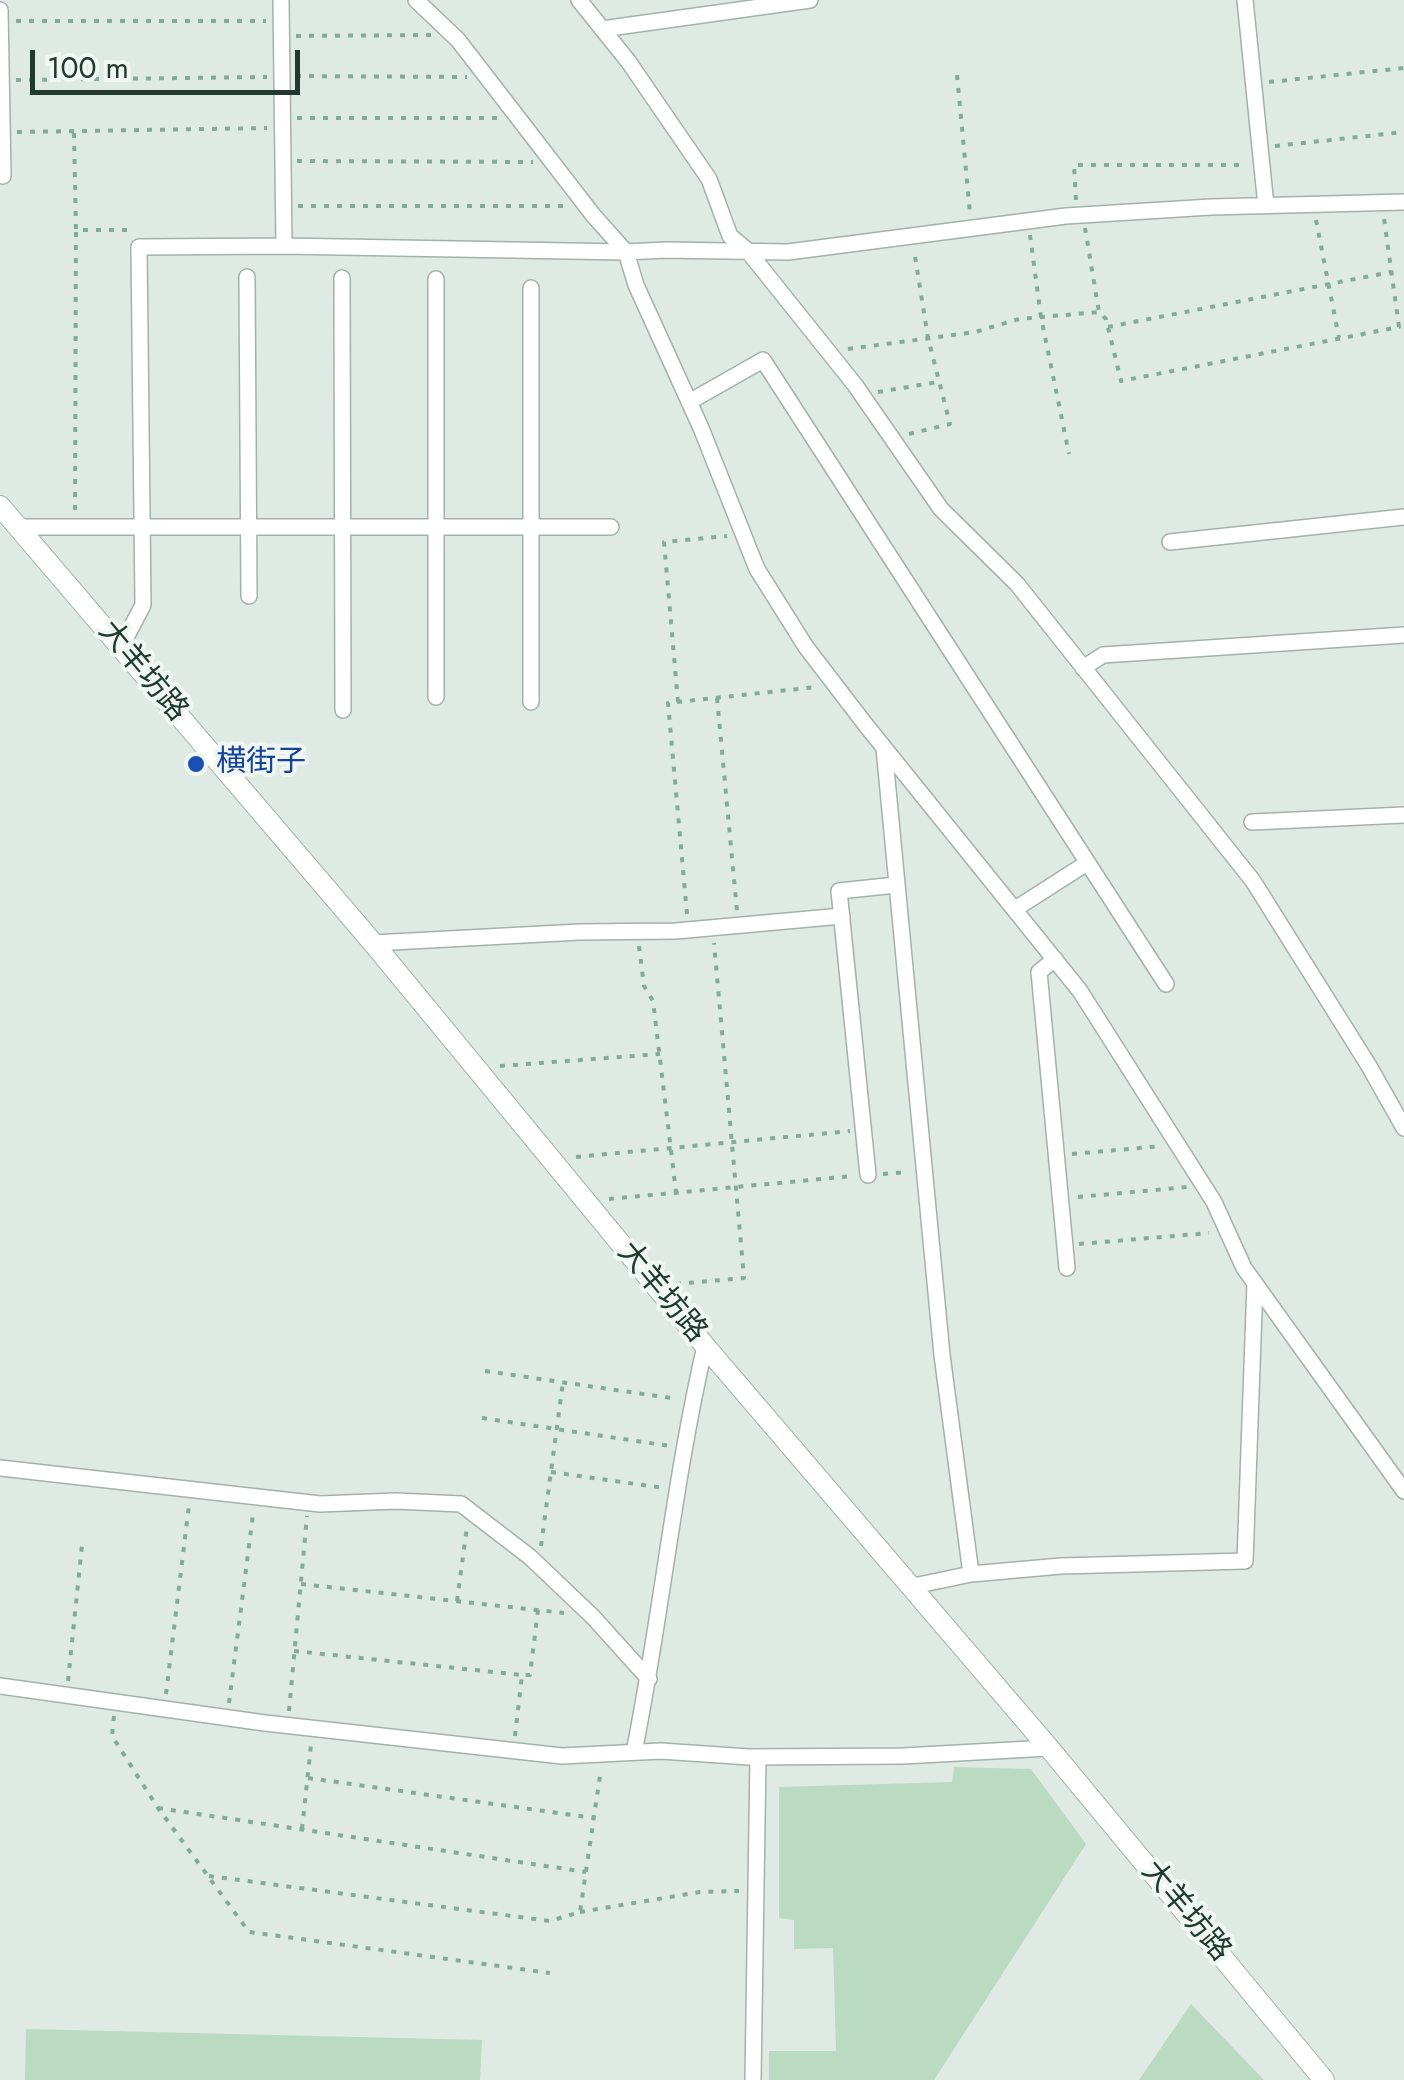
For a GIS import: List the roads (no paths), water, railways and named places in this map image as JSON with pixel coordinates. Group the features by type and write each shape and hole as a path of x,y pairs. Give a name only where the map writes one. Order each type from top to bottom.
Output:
{"main road":[{"name":"大羊坊路","path":"0,506 373,943 705,1346 1049,1748 1324,2080"}],"street":[{"path":"281,0 284,246"},
{"path":"416,0 452,35 626,252 636,285 757,569 806,647 1080,991 1203,1186 1244,1268 1404,1490"},
{"path":"579,0 628,61 710,180 730,236 747,250 829,352 941,509 1017,584 1252,881 1404,1128"},
{"path":"602,29 810,0"},
{"path":"1245,0 1266,206"},
{"path":"0,10 3,176"},
{"path":"121,647 143,605 139,247 788,252 1080,215 1404,202"},
{"path":"247,277 249,596"},
{"path":"342,278 343,710"},
{"path":"436,279 436,697"},
{"path":"531,288 531,702"},
{"path":"689,402 763,360 1166,984"},
{"path":"1170,542 1404,517"},
{"path":"18,527 611,528"},
{"path":"1083,668 1102,655 1404,635"},
{"path":"884,748 942,1355 971,1574"},
{"path":"1252,822 1404,814"},
{"path":"1015,909 1087,863"},
{"path":"868,1175 839,890 896,884"},
{"path":"373,943 689,930 842,916"},
{"path":"1055,958 1038,972 1066,1268"},
{"path":"909,1587 971,1574 1060,1566 1245,1561 1255,1282"},
{"path":"634,1752 692,1402 705,1346"},
{"path":"0,1468 309,1503 396,1500 461,1504 538,1565 594,1617 649,1679"},
{"path":"0,1686 313,1729 562,1756 661,1751 758,1757 903,1756 1049,1748"},
{"path":"754,2080 758,1757"}],"place":[{"name":"横街子","path":"196,764"}]}
